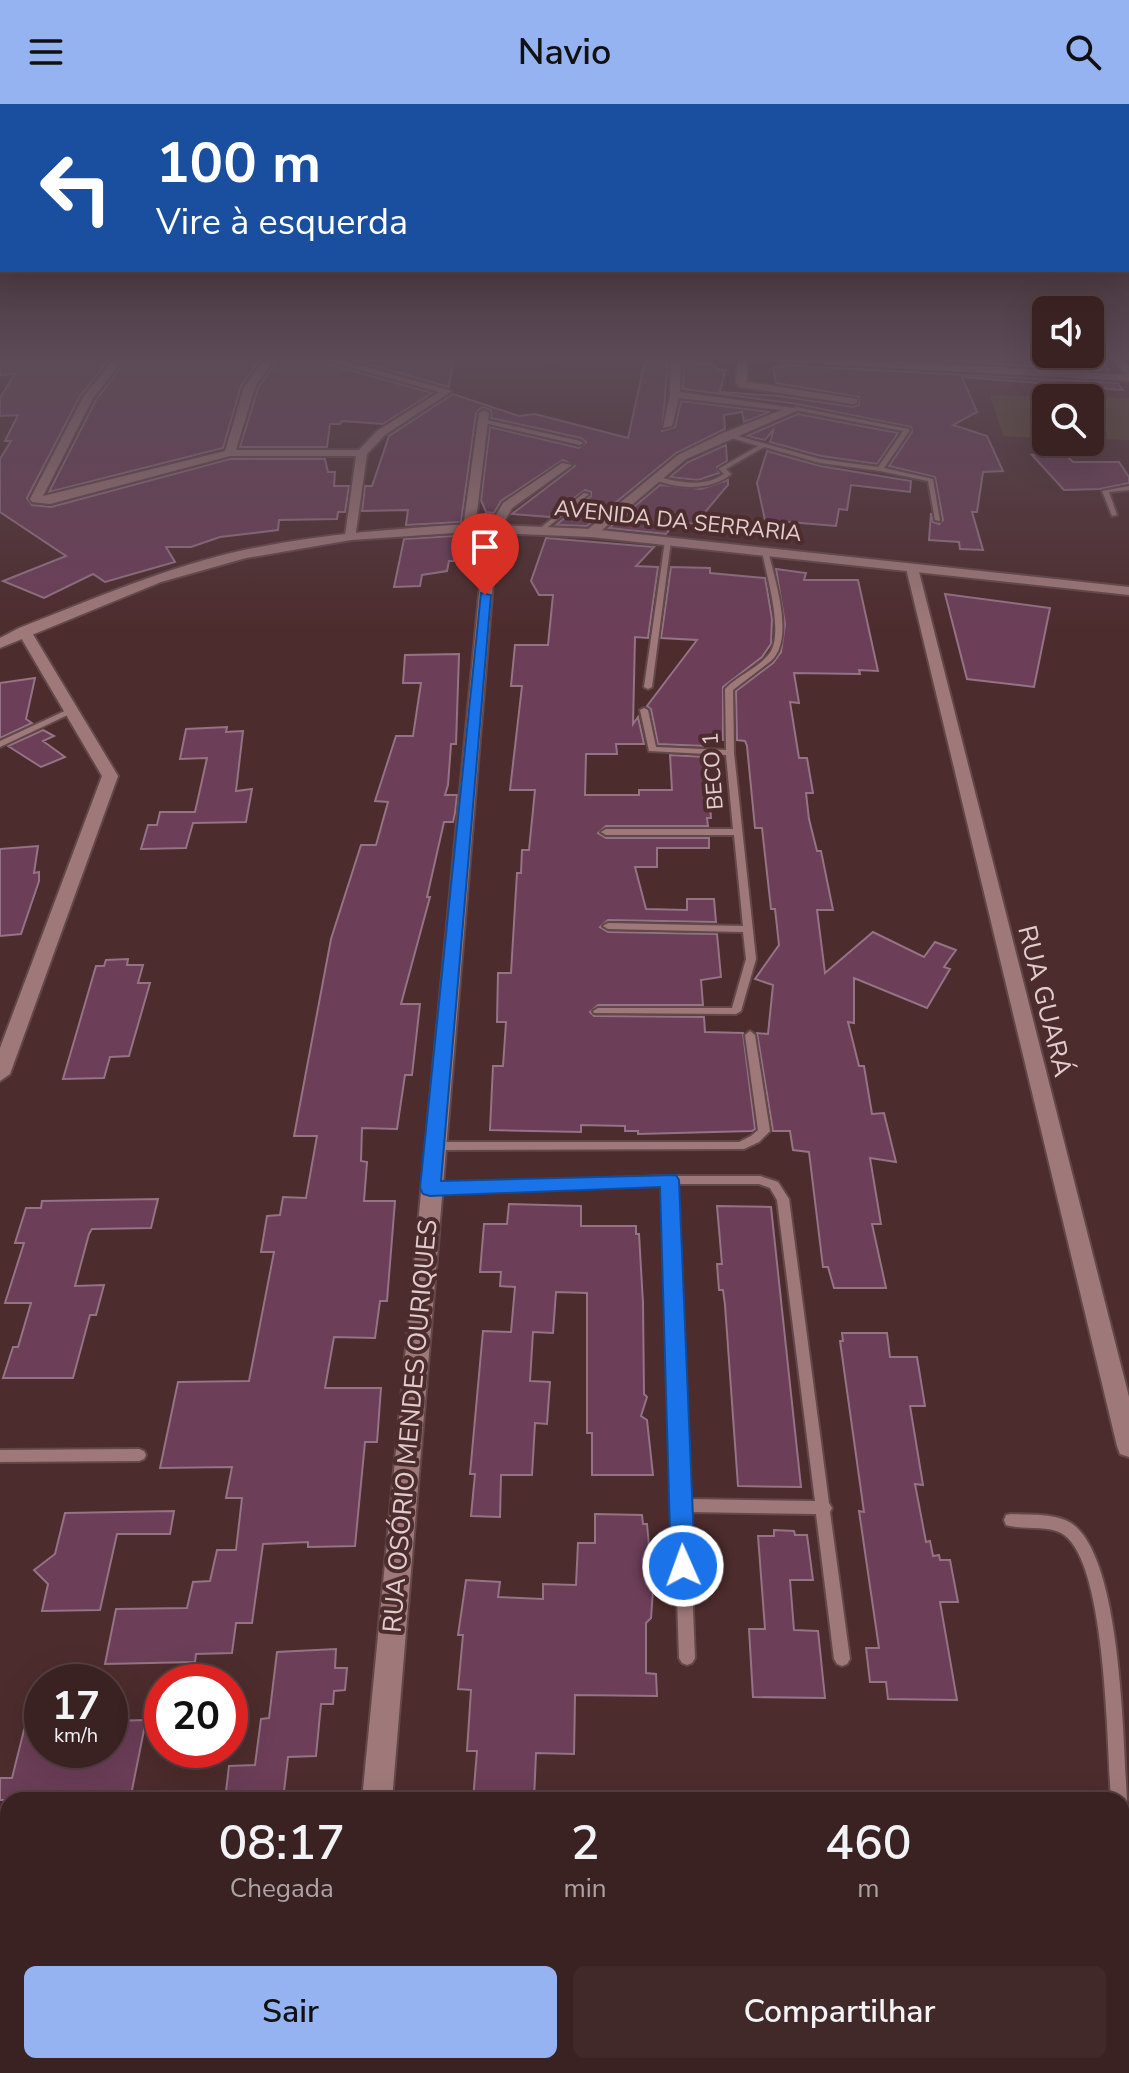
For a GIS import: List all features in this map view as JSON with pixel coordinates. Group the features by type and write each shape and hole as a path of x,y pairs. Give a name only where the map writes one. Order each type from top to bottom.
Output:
{"street":[{"path":"62,446 35,497 50,500 230,453 362,453"},
{"path":"230,453 232,446"},
{"path":"351,536 362,453 369,446"},
{"path":"469,528 479,446"},
{"path":"591,533 653,478 682,457 705,446"},
{"path":"492,527 507,506 566,465"},
{"name":"RUA OSÓRIO MENDES OURIQUES","path":"378,1792 492,527"},
{"name":"AVENIDA DA SERRARIA","path":"0,644 24,631 156,579 245,554 351,536 469,528 591,533 1129,591"},
{"name":"RUA GUARÁ","path":"912,568 1129,1446"},
{"path":"0,1074 110,776 24,631"}],"lane":[{"path":"653,478 698,486 717,484 728,474 722,469 762,446"},
{"path":"767,446 820,461 931,480 938,520"},
{"path":"880,469 896,446"},
{"path":"1114,515 1105,491 1129,488"},
{"path":"541,530 586,494"},
{"path":"648,687 668,541"},
{"name":"BECO 1","path":"598,1011 736,1011 751,959 730,753 729,689 739,678 775,654 780,638 765,551"},
{"path":"644,710 652,749 730,753"},
{"path":"0,744 72,711"},
{"path":"606,832 737,832"},
{"path":"608,926 748,929"},
{"path":"434,1146 740,1146 764,1131 750,1035"},
{"path":"430,1188 669,1180 760,1180 774,1185 783,1199 842,1659"},
{"path":"669,1180 687,1658"},
{"path":"0,1456 139,1455"},
{"path":"681,1505 825,1508"},
{"path":"1011,1520 1066,1528 1080,1539 1090,1558 1104,1610 1118,1792"}],"building":[{"path":"8,446 54,446 27,498 32,505 51,507 230,459 325,459 328,472 335,472 334,486 349,486 345,512 338,512 337,519 279,520 278,530 220,537 191,547 166,547 175,562 105,582 93,574 44,598 3,581 66,556 0,512 0,459"},
{"path":"73,446 224,446 223,448 49,492"},
{"path":"240,446 327,446 327,447"},
{"path":"386,446 471,446 461,522 406,525 408,510 362,511 365,486 372,486"},
{"path":"488,446 691,446 676,453 587,526 556,525 591,496 591,492 585,490 549,517 512,514 575,466 563,460 501,501 494,513 486,512 481,500"},
{"path":"726,446 727,461 717,467 719,473 698,480 670,477 688,462"},
{"path":"784,446 889,446 877,464 821,456"},
{"path":"903,446 992,446 1003,471 983,472 977,512 972,512 983,550 960,549 959,542 929,540 931,513 933,522 939,524 943,520 935,477 889,466"},
{"path":"767,451 820,466 911,481 910,492 851,485 847,510 839,509 836,526 765,520 757,483"},
{"path":"1033,456 1067,456 1073,462 1119,462 1129,477 1129,483 1100,489 1064,490"},
{"path":"728,480 728,485 695,524 677,521 666,534 609,528 660,485 701,489"},
{"path":"470,535 467,561 449,561 447,571 422,575 420,586 394,587 404,539"},
{"path":"546,538 654,547 636,566 658,567 648,638 635,637 633,724 638,717 644,744 616,744 617,754 586,754 585,795 639,795 639,790 672,790 670,755 706,757 711,818 707,818 708,826 606,826 598,833 606,838 709,838 709,848 657,848 657,867 635,867 646,909 687,910 687,899 714,899 716,922 608,920 600,927 608,932 717,934 721,977 701,980 703,1005 598,1005 590,1012 594,1016 704,1017 705,1032 743,1033 755,1129 752,1131 638,1134 638,1131 625,1131 625,1126 581,1125 581,1132 490,1130 493,1066 503,1066 506,1022 497,1022 498,973 511,973 517,873 521,873 522,850 529,850 535,790 510,790 522,686 511,686 515,645 548,645 553,595 539,595 531,581"},
{"path":"671,567 710,568 710,573 765,578 772,619 771,644 762,657 723,687 723,740 705,740 705,746 658,744 651,709 647,706 697,640 661,638"},
{"path":"776,569 806,573 804,580 858,580 878,671 859,670 860,674 794,673 799,703 790,702 799,758 807,758 813,793 806,793 809,819 817,851 821,851 833,910 817,910 825,973 873,932 924,957 935,942 956,950 944,967 950,969 927,1008 854,978 854,1023 848,1022 859,1066 864,1066 872,1114 884,1113 896,1162 870,1158 881,1224 872,1224 886,1288 834,1288 828,1267 823,1267 809,1152 793,1150 790,1131 773,1131 757,1033 768,1034 773,985 755,979 779,945 775,909 771,909 762,828 755,828 747,746 745,741 737,740 736,691 773,663 781,652 785,624"},
{"path":"945,594 1050,608 1034,687 967,679"},
{"path":"459,654 456,744 451,744 445,795 457,795 453,822 444,822 427,897 430,897 401,1004 420,1004 412,1075 405,1075 397,1129 362,1128 361,1161 367,1162 364,1201 395,1201 387,1301 380,1301 375,1338 334,1337 325,1388 381,1388 377,1442 365,1442 355,1546 308,1547 308,1542 263,1544 252,1623 236,1623 232,1653 196,1654 195,1662 105,1664 116,1609 187,1608 193,1582 210,1581 217,1550 236,1550 242,1498 226,1498 232,1467 160,1468 178,1382 249,1381 274,1252 261,1252 267,1216 280,1215 283,1197 306,1198 317,1136 294,1136 331,939 361,845 376,845 388,802 375,801 396,736 413,736 421,683 403,683 405,655"},
{"path":"35,678 26,719 32,723 0,738 0,683"},
{"path":"227,727 226,732 243,731 236,791 252,789 246,822 193,823 186,848 141,849 148,825 157,825 160,812 195,812 207,758 180,759 186,729"},
{"path":"43,730 54,736 43,741 65,757 41,767 8,746"},
{"path":"38,846 34,873 39,872 39,881 21,934 0,936 0,849"},
{"path":"128,959 127,965 143,965 138,983 150,983 129,1056 110,1057 104,1078 63,1079 96,966 104,966 106,960"},
{"path":"158,1199 151,1228 92,1229 89,1234 75,1286 104,1285 96,1315 90,1315 73,1378 3,1378 13,1347 18,1347 31,1303 5,1303 24,1243 15,1243 26,1208 41,1208 42,1201"},
{"path":"509,1204 581,1206 581,1226 636,1226 643,1303 644,1394 647,1397 641,1416 647,1420 653,1475 592,1475 592,1433 587,1433 587,1293 556,1292 553,1333 533,1332 530,1381 550,1382 547,1424 535,1423 532,1475 501,1475 500,1517 471,1516 475,1474 470,1474 483,1331 511,1332 515,1287 500,1286 501,1272 480,1272 484,1224 507,1224"},
{"path":"717,1206 771,1207 801,1487 738,1486 725,1305 723,1290 719,1290 717,1264 722,1264"},
{"path":"842,1333 887,1333 890,1357 917,1357 925,1406 910,1406 923,1485 915,1484 926,1542 930,1541 933,1556 950,1560 958,1602 940,1602 957,1700 888,1699 886,1682 870,1682 866,1648 879,1648 859,1511 864,1512 840,1341 843,1341"},
{"path":"174,1511 170,1534 117,1534 100,1610 42,1611 48,1584 34,1570 55,1554 65,1513"},
{"path":"595,1514 642,1515 643,1524 647,1524 653,1590 651,1618 646,1623 646,1673 656,1674 657,1696 575,1695 574,1754 536,1753 534,1792 474,1792 477,1751 467,1751 471,1690 458,1689 463,1635 458,1635 466,1580 500,1582 498,1597 543,1599 543,1584 576,1585 578,1543 595,1543"},
{"path":"774,1530 807,1535 813,1580 790,1580 794,1630 818,1631 825,1698 753,1697 749,1629 765,1629 758,1536 774,1536"},
{"path":"336,1649 335,1668 347,1668 345,1690 334,1691 333,1704 321,1704 316,1756 288,1757 284,1792 226,1792 229,1768 255,1765 261,1719 269,1718 277,1652"},
{"path":"128,1720 144,1720 132,1792 0,1792 0,1778 12,1778 24,1730 24,1768 128,1768"}],"route":[{"path":"485,595 430,1188 669,1180 683,1566"}]}
